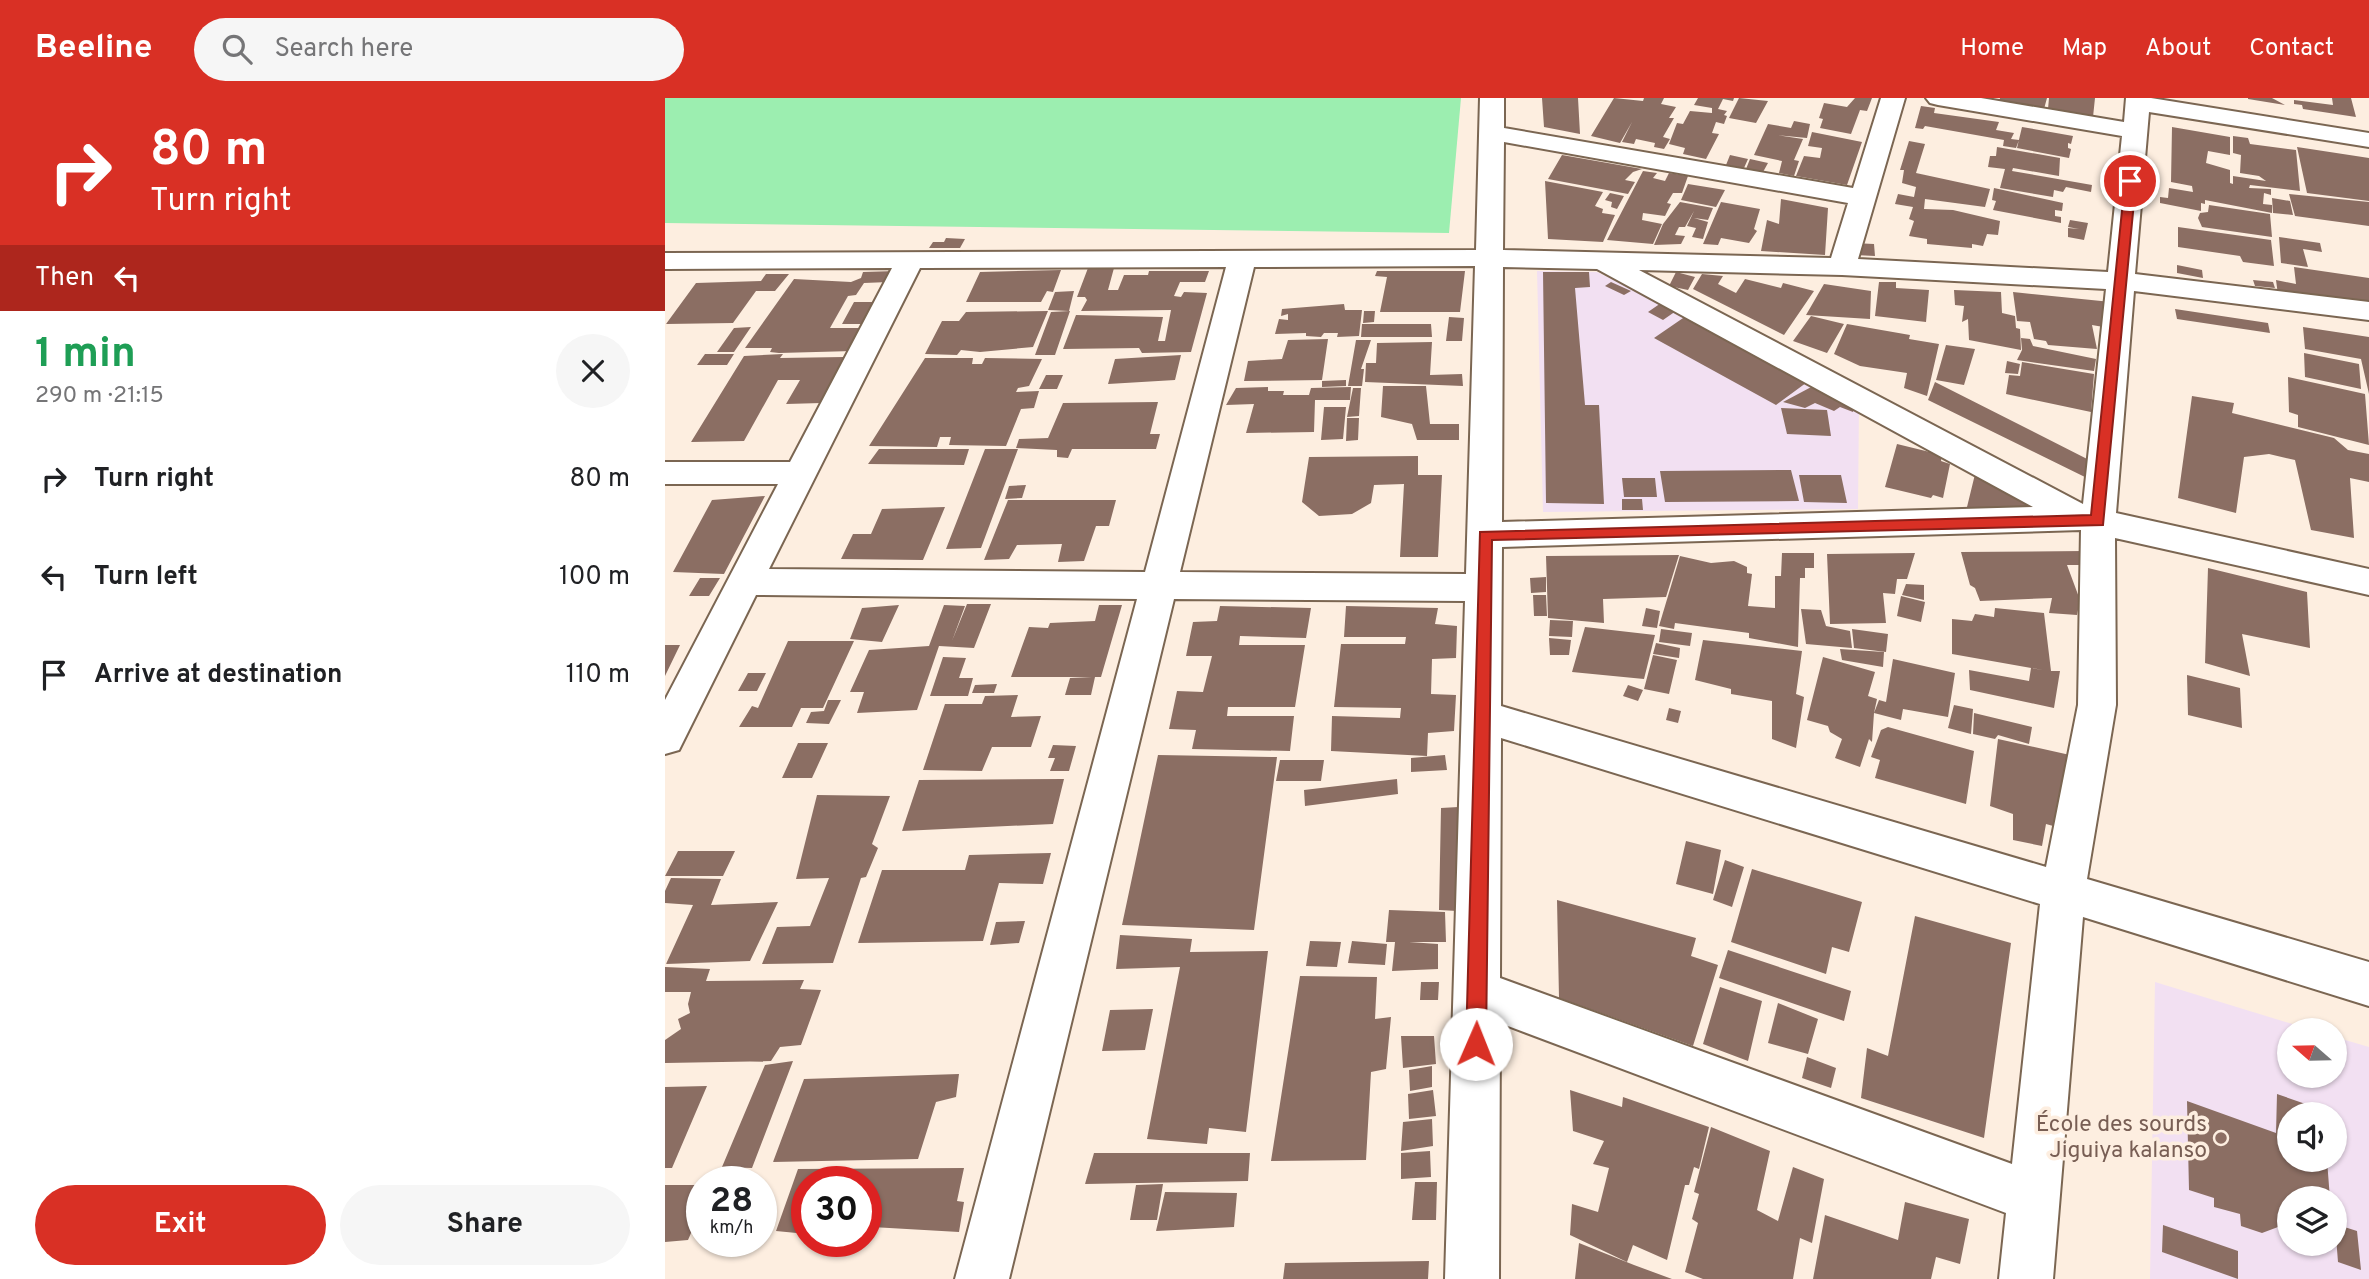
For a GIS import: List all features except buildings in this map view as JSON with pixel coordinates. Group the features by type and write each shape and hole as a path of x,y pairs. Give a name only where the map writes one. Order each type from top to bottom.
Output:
{"street":[{"path":"1842,267 1893,98"},
{"path":"1938,98 2137,110 2369,140"},
{"path":"2026,1279 2063,892 2097,705 2089,520 2121,282 2137,110"},
{"path":"1472,1279 1492,116 1863,198"},
{"path":"665,261 1489,258 1842,267 2121,282 2369,311"},
{"path":"982,1279 1242,260"},
{"path":"1600,261 2089,520"},
{"path":"665,738 909,262"},
{"path":"665,473 803,473"},
{"path":"1485,535 2089,520 2369,582"},
{"path":"745,582 1484,588"},
{"path":"1482,716 2369,984"},
{"path":"1477,992 2034,1198"}],"shaded area":[{"path":"1537,271 1597,272 1722,331 1859,403 1858,509 1543,512"},
{"name":"École des sourds Jiguiya kalanso","path":"2155,982 2277,1019 2277,1088 2347,1088 2347,1041 2369,1047 2369,1279 2150,1279"}],"green space":[{"path":"665,98 1461,98 1449,233 665,223"}],"place":[{"name":"École des sourds Jiguiya kalanso","path":"2221,1138"}],"route":[{"path":"1476,1044 1485,535 2081,518 2098,521 2130,181"}]}
